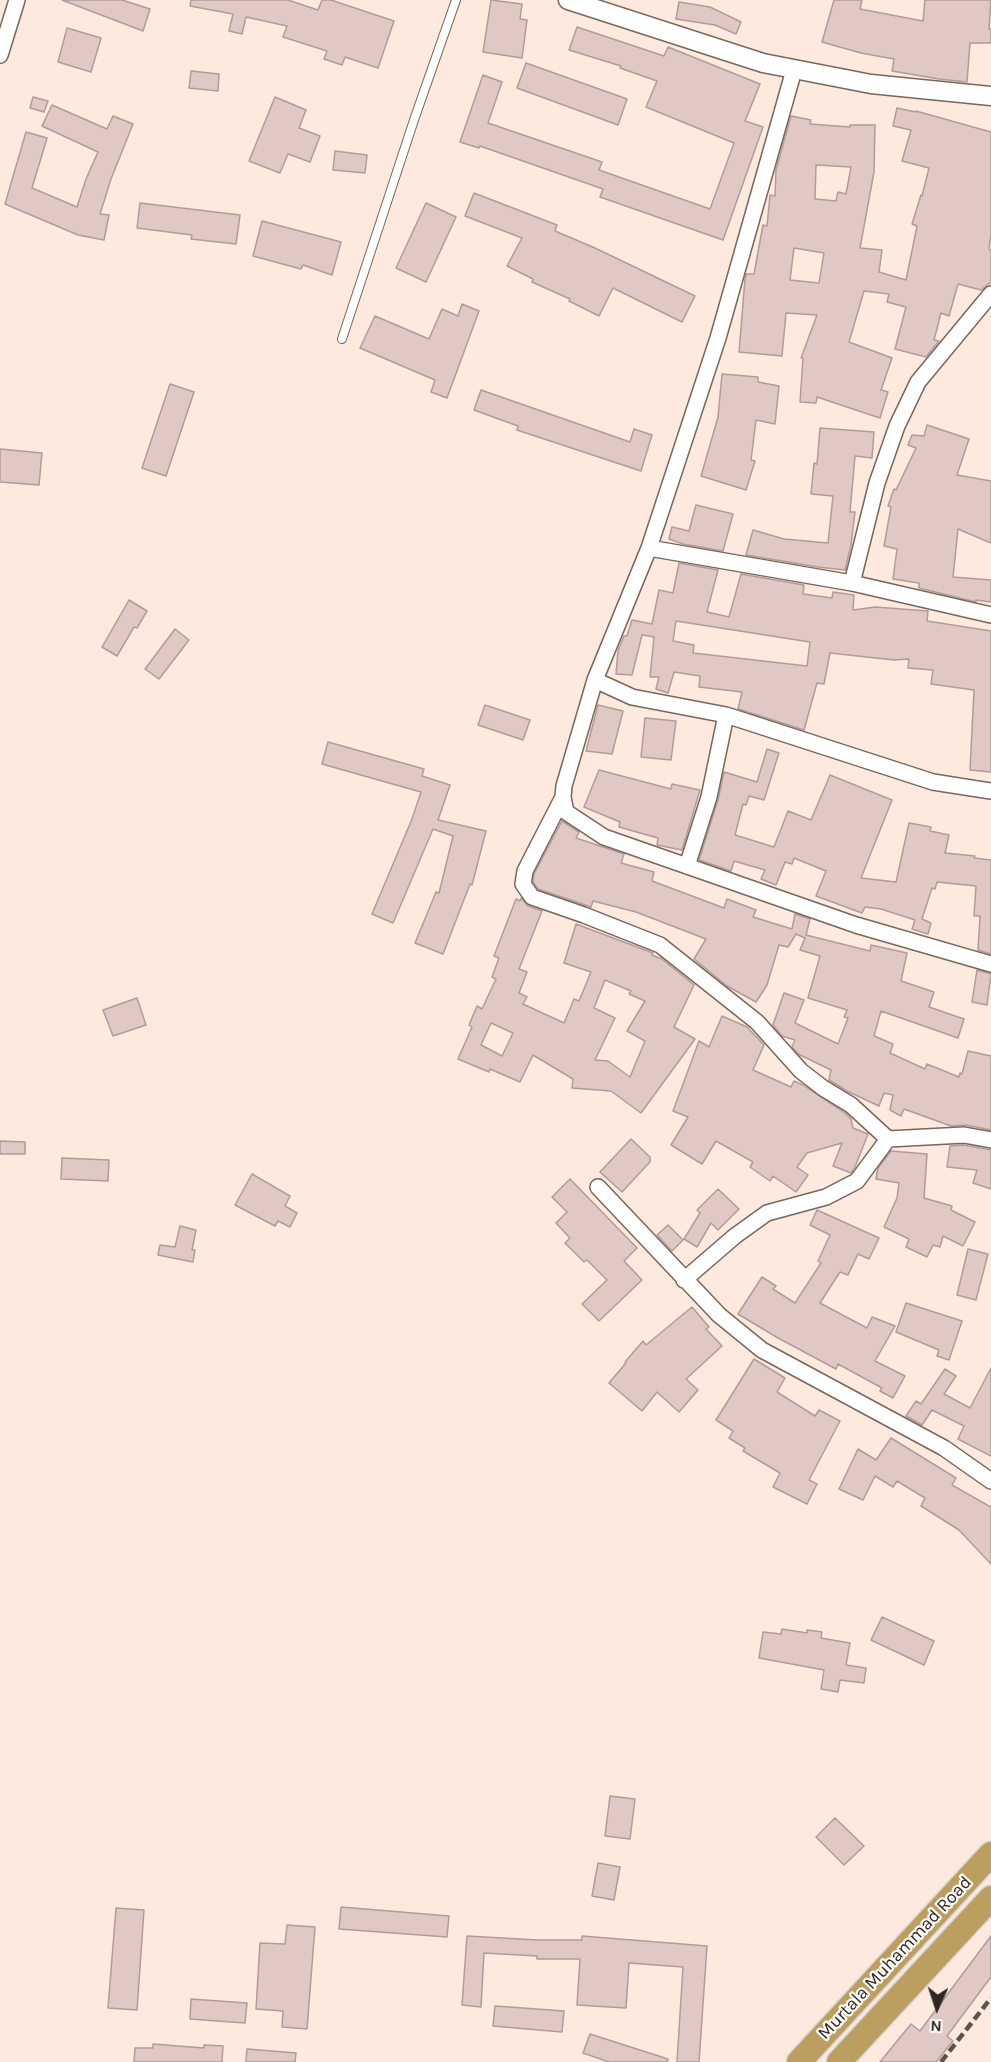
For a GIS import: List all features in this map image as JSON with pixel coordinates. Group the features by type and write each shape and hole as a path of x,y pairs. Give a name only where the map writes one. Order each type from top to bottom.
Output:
{"highway":[{"name":"Murtala Muhammad Road","path":"799,2062 991,1854"},
{"name":"Murtala Muhammad Road","path":"839,2062 991,1898"}],"street":[{"path":"0,55 17,0"},
{"path":"568,0 763,63 871,84 991,96"},
{"path":"794,70 718,338 650,548 595,680 562,797 525,871 523,885 532,897 660,945 757,1022 801,1071 823,1089 851,1105 888,1139 964,1135 991,1140"},
{"path":"852,583 877,483 897,426 918,382 991,294"},
{"path":"650,548 852,583 991,615"},
{"path":"595,680 632,697 726,715 933,782 991,791"},
{"path":"687,866 709,797 726,715"},
{"path":"562,797 566,812 604,837 856,925 991,964"},
{"path":"684,1280 735,1236 767,1213 826,1197 857,1181 888,1139"},
{"path":"598,1187 719,1316 762,1350 944,1448 991,1481"}],"lane":[{"path":"342,339 456,0"}],"building":[{"path":"62,0 122,0 150,9 143,31"},
{"path":"191,0 288,0 318,10 322,0 331,0 394,21 378,68 345,57 342,65 324,59 327,51 283,37 287,26 246,17 242,34 229,31 233,14 190,6"},
{"path":"491,0 522,4 520,19 527,20 522,58 483,52"},
{"path":"834,0 862,0 860,9 923,21 925,0 991,0 989,29 991,29 991,43 970,43 967,82 892,71 894,59 822,42"},
{"path":"679,2 710,7 741,22 736,34 715,25 676,19"},
{"path":"577,27 664,56 668,47 760,84 745,121 763,127 723,240 600,197 603,189 480,146 479,148 460,142 483,75 502,82 488,123 602,162 599,170 710,209 734,143 646,107 657,81 620,68 621,66 569,50"},
{"path":"67,28 101,38 91,72 58,62"},
{"path":"526,63 627,99 618,125 517,88"},
{"path":"191,71 219,74 218,91 189,88"},
{"path":"33,97 48,101 44,112 30,108"},
{"path":"275,97 306,110 299,128 320,136 310,162 288,154 280,173 249,161"},
{"path":"52,105 107,129 113,116 133,124 100,214 109,215 104,240 78,235 5,204 26,132 47,138 32,188 77,207 98,152 42,126"},
{"path":"897,108 991,132 989,249 991,250 991,282 981,290 958,284 949,316 941,313 934,340 939,341 926,357 895,349 906,307 887,302 889,294 864,291 849,342 892,358 881,390 888,392 880,418 817,397 816,403 800,402 803,358 801,358 817,315 786,313 782,356 739,352 746,274 754,274 763,225 767,226 770,195 775,196 776,170 791,116 811,120 810,124 850,127 850,125 875,125 874,172 860,248 882,250 879,272 906,280 917,226 912,224 929,168 902,161 911,130 893,126","holes":["816,165 851,167 846,194 838,192 836,201 815,199","794,248 824,253 819,283 790,280"]},
{"path":"335,151 367,155 365,173 333,170"},
{"path":"474,193 557,225 555,231 695,296 682,322 613,288 599,316 569,301 570,299 532,282 533,279 507,266 522,238 465,216"},
{"path":"140,203 240,215 236,244 191,239 192,235 137,228"},
{"path":"426,203 456,217 426,282 396,268"},
{"path":"262,221 341,242 332,275 303,265 301,269 253,256"},
{"path":"462,304 479,311 447,398 431,392 435,380 360,348 375,316 429,339 442,309 458,316"},
{"path":"722,374 758,377 758,382 779,386 775,424 756,420 751,460 755,461 746,490 701,476 718,417"},
{"path":"170,384 194,392 166,476 142,468"},
{"path":"481,390 630,442 634,429 652,435 641,471 517,430 518,426 474,410"},
{"path":"927,425 969,439 957,475 991,481 991,543 958,529 953,577 991,580 991,602 976,600 976,602 919,588 919,583 893,579 897,549 884,546 891,507 888,506 894,489 896,490 916,448 908,445 912,435 924,436"},
{"path":"820,428 874,432 872,458 855,456 850,512 855,512 845,570 746,555 753,530 784,539 828,543 833,496 811,494 814,463 817,464"},
{"path":"0,449 42,453 39,485 0,482"},
{"path":"696,505 733,514 723,551 683,544 669,539 672,527 689,531"},
{"path":"679,563 718,570 707,612 729,617 741,574 804,585 803,594 832,598 833,592 854,595 853,610 875,607 928,611 927,621 991,631 991,772 970,770 974,690 931,684 933,670 908,668 909,659 894,660 830,653 824,684 817,683 804,730 738,709 742,692 699,687 700,676 674,672 668,693 656,689 659,677 650,677 654,637 642,635 632,675 616,674 618,651 624,636 627,636 632,620 652,624 659,590 673,593","holes":["676,621 810,642 807,666 693,653 694,645 673,641"]},
{"path":"129,600 147,611 137,628 134,627 117,656 102,647"},
{"path":"175,629 189,640 159,679 145,669"},
{"path":"485,705 530,720 523,740 478,725"},
{"path":"598,705 623,711 612,754 586,751"},
{"path":"645,718 676,721 671,760 641,757"},
{"path":"328,742 424,769 422,776 450,785 438,820 486,831 472,885 470,884 443,954 415,943 436,892 439,893 453,836 433,829 393,923 372,914 421,792 322,764"},
{"path":"767,749 779,753 764,800 749,796 746,805 743,804 735,835 774,847 788,811 811,820 830,775 892,800 861,878 896,882 909,823 931,827 930,831 949,835 945,853 991,860 991,954 978,950 980,916 974,916 976,886 937,882 935,889 932,888 922,919 931,923 928,934 912,929 915,920 881,909 865,907 862,913 816,896 826,871 794,858 792,864 785,862 776,885 761,879 765,870 734,861 731,871 699,860 718,800 724,772 757,782"},
{"path":"599,770 671,789 672,784 700,790 682,850 657,845 658,838 619,827 620,822 584,807"},
{"path":"562,821 579,832 576,838 624,854 621,863 654,872 652,881 724,908 727,899 756,910 753,917 792,929 795,914 810,919 806,935 870,951 871,945 907,953 901,981 934,992 929,1007 964,1019 958,1038 881,1011 874,1036 893,1044 890,1053 925,1069 927,1064 959,1077 960,1073 962,1074 968,1051 991,1056 991,1130 966,1125 951,1126 904,1109 901,1116 890,1110 893,1095 884,1093 879,1106 829,1080 831,1070 798,1054 792,1047 795,1040 782,1036 773,1025 784,993 804,1000 795,1023 838,1044 848,1018 844,1017 847,1010 808,998 820,956 800,950 805,938 796,934 788,947 779,945 767,985 756,1002 727,986 694,959 706,939 636,912 593,901 591,907 538,889 533,882 534,874"},
{"path":"521,898 528,906 542,911 519,969 527,972 519,993 527,997 523,1004 564,1023 574,999 579,1001 591,972 564,963 576,924 653,953 652,955 662,959 694,985 674,1027 695,1039 641,1113 611,1091 572,1088 573,1079 533,1055 520,1082 458,1059 472,1027 469,1025 477,1006 482,1009 496,979 492,977 499,958 494,956 516,899 520,901","holes":["605,980 631,991 629,994 645,1001 627,1031 645,1041 630,1077 608,1061 595,1060 615,1018 594,1008","491,1023 513,1033 502,1056 481,1045"]},
{"path":"977,970 991,974 987,1005 972,1002"},
{"path":"137,998 146,1025 113,1036 103,1010"},
{"path":"722,1016 747,1027 764,1045 753,1070 791,1087 794,1081 803,1085 845,1113 851,1119 853,1128 868,1134 851,1173 833,1166 842,1143 807,1153 797,1167 808,1175 796,1192 773,1176 770,1181 750,1167 753,1162 716,1141 702,1164 671,1145 688,1117 673,1111 699,1041 709,1047"},
{"path":"631,1139 650,1157 650,1162 622,1192 600,1172"},
{"path":"0,1141 25,1142 25,1154 0,1154"},
{"path":"963,1145 991,1150 991,1189 973,1183 977,1170 947,1167 950,1146"},
{"path":"891,1151 927,1154 924,1198 952,1206 951,1210 975,1222 963,1246 943,1236 940,1247 933,1245 927,1257 906,1247 909,1239 884,1227 897,1198 899,1183 876,1179 878,1168"},
{"path":"62,1158 109,1160 108,1181 61,1179"},
{"path":"252,1174 290,1196 285,1206 297,1213 290,1227 278,1221 275,1226 235,1205"},
{"path":"570,1179 637,1248 624,1261 642,1280 599,1321 582,1304 607,1280 565,1243 570,1238 556,1223 567,1212 552,1197"},
{"path":"718,1189 739,1209 718,1230 711,1223 697,1247 684,1239 700,1213 697,1210"},
{"path":"817,1210 879,1238 869,1259 858,1254 848,1275 840,1272 820,1303 867,1328 872,1317 895,1326 875,1361 905,1376 893,1398 880,1391 882,1388 838,1364 836,1369 738,1314 762,1277 776,1286 773,1289 795,1303 821,1263 818,1261 830,1235 810,1225"},
{"path":"668,1225 683,1240 672,1251 657,1235"},
{"path":"180,1226 196,1230 192,1250 195,1250 193,1262 158,1255 160,1245 175,1247"},
{"path":"968,1249 988,1254 976,1300 957,1295"},
{"path":"906,1303 962,1321 949,1360 937,1356 939,1350 896,1332"},
{"path":"692,1307 709,1327 706,1329 722,1346 686,1379 698,1390 679,1412 657,1392 642,1411 609,1383 643,1341 646,1345"},
{"path":"754,1359 785,1378 777,1392 815,1416 819,1410 840,1421 809,1480 817,1484 807,1504 773,1487 780,1473 743,1451 745,1448 729,1438 733,1431 716,1420"},
{"path":"991,1368 991,1456 958,1439 964,1426 932,1410 922,1425 906,1416 916,1401 921,1404 945,1369 956,1376 944,1394 970,1408"},
{"path":"891,1438 956,1478 952,1485 991,1507 991,1564 959,1530 921,1506 925,1498 897,1481 893,1487 875,1476 863,1500 839,1489 858,1449 876,1460"},
{"path":"882,1617 934,1641 924,1665 871,1640"},
{"path":"782,1629 807,1633 807,1630 822,1632 821,1638 850,1643 846,1665 866,1668 864,1683 840,1680 838,1692 821,1689 824,1670 759,1658 763,1632 781,1634"},
{"path":"610,1796 635,1799 630,1839 605,1836"},
{"path":"835,1818 864,1846 844,1865 816,1837"},
{"path":"598,1863 620,1867 614,1900 592,1896"},
{"path":"341,1907 449,1916 447,1937 339,1929"},
{"path":"116,1908 144,1910 137,2010 108,2008"},
{"path":"287,1925 315,1927 307,2029 282,2027 283,2011 256,2009 260,1943 285,1944"},
{"path":"467,1936 582,1940 582,1936 707,1946 699,2062 677,2062 683,1967 629,1963 626,2008 577,2005 580,1959 537,1959 537,1956 484,1953 481,2007 462,2005"},
{"path":"991,1936 991,1977 947,2036 953,2041 936,2062 880,2062 911,2024 920,2031"},
{"path":"191,1999 247,2003 245,2023 190,2019"},
{"path":"495,2006 564,2011 562,2032 493,2026"},
{"path":"590,2034 668,2059 667,2062 609,2062 583,2053"},
{"path":"153,2044 204,2048 204,2045 223,2046 222,2062 134,2062 135,2048 153,2048"},
{"path":"247,2049 296,2053 295,2062 246,2062"}],"railway":[{"path":"941,2062 991,1998"}]}
